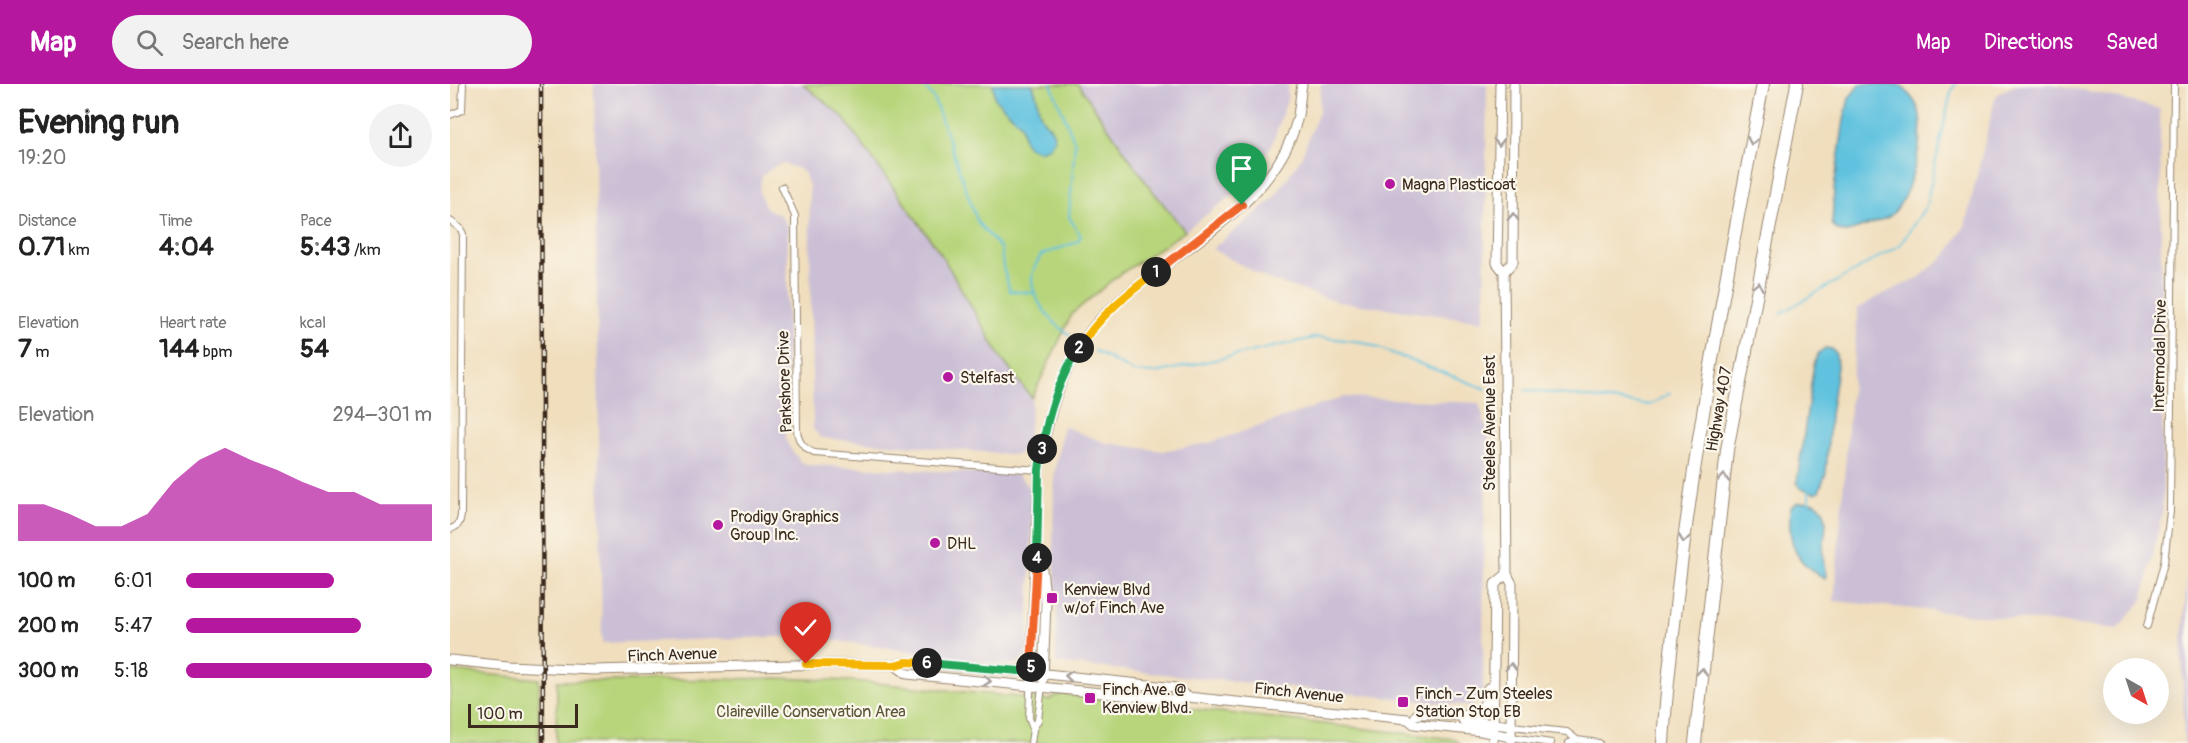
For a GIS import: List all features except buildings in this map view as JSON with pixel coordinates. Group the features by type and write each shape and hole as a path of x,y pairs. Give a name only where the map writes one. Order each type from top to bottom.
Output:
{"highway":[{"name":"Highway 407","path":"1664,737 1669,665 1689,500 1763,84"},
{"name":"Highway 407","path":"1695,736 1727,450 1797,84"}],"main road":[{"path":"1031,672 1038,541 1039,470 1056,392 1069,363 1088,333 1114,304 1221,224 1258,189 1274,170 1297,121 1302,84"},
{"name":"Steeles Avenue East","path":"1500,84 1497,263 1504,272 1507,574 1512,584 1511,740"},
{"name":"Steeles Avenue East","path":"1504,272 1513,262 1514,84"},
{"path":"1038,541 1046,603 1042,687"},
{"name":"Steeles Avenue East","path":"1493,738 1495,584 1507,574"},
{"name":"Finch Avenue","path":"450,660 508,666 594,670 814,664 895,665 907,662 1043,673 1176,688 1187,697"},
{"path":"1412,717 1422,713 1467,716 1476,712 1487,699 1488,672 1494,660"},
{"name":"Finch Avenue","path":"895,665 907,674 1174,700 1187,697 1511,726"},
{"name":"Finch Avenue","path":"1412,717 1414,724 1511,740"}],"street":[{"path":"450,115 462,110 463,84"},
{"name":"Intermodal Drive","path":"2147,626 2164,562 2170,511 2174,84"},
{"name":"Parkshore Drive","path":"782,187 795,216 797,428 802,445 814,453 1039,470"},
{"path":"450,221 460,228 463,234 461,514 460,522 450,530"},
{"path":"1031,672 1029,718 1033,729"},
{"path":"1031,743 1033,729 1038,720 1042,687"},
{"path":"1511,726 1567,732 1577,740"},
{"path":"1511,740 1551,743"},
{"path":"1569,743 1577,740 1599,743"}],"shaded area":[{"path":"594,84 803,84 842,116 941,254 1001,358 1032,398 1027,447 1017,455 821,438 813,429 809,186 805,174 799,169 783,164 775,166 762,176 759,192 766,208 780,215 788,226 786,438 789,447 801,462 809,465 1018,475 1033,492 1028,645 1024,657 1018,663 1007,665 804,636 602,643"},
{"path":"1078,84 1288,84 1287,100 1272,145 1239,190 1185,231 1148,185"},
{"path":"1321,84 1487,84 1484,321 1338,302 1265,278 1212,249 1272,200 1301,158 1319,111"},
{"path":"2019,84 2051,84 2160,109 2163,509 2143,599 2118,629 1834,601 1858,308 1920,277 1947,254 1965,226 1995,99 1999,92"},
{"path":"1344,397 1479,403 1489,431 1484,531 1483,689 1478,701 1471,706 1056,663 1054,478 1063,426 1106,443 1163,451 1209,443"},
{"path":"2188,556 2188,743 2184,743 2182,648"}],"green space":[{"path":"803,84 1078,84 1148,185 1185,231 1116,277 1072,314 1032,398 1001,358 941,254 842,116"},
{"path":"450,671 539,679 539,743 450,743"},
{"name":"Claireville Conservation Area","path":"778,678 853,681 1049,700 1063,694 1454,739 1460,743 556,743 557,681"}],"water":[{"path":"993,84 1032,84 1040,115 1054,134 1055,139 1048,148 1038,151 1028,147 1021,124 995,99"},
{"path":"1860,84 1901,85 1912,97 1918,108 1921,122 1918,151 1904,197 1890,216 1856,229 1841,232 1832,224 1834,189 1849,98"},
{"path":"1825,348 1832,349 1836,354 1837,367 1830,415 1826,473 1816,493 1800,488 1797,482 1814,364 1818,354"},
{"path":"1802,502 1818,504 1825,516 1823,552 1825,578 1814,572 1799,558 1792,540 1790,508"}],"waterway":[{"path":"922,84 934,99 978,223 1001,249 1003,267 1010,291 1034,293"},
{"path":"1051,84 1075,143 1069,217 1081,236 1077,242 1041,255 1032,277 1035,294 1044,310 1070,335"},
{"path":"1781,313 1900,245 1926,206 1951,92 1955,84"},
{"path":"1095,351 1134,372 1155,373 1318,337 1363,342 1486,389"},
{"path":"1525,390 1650,405 1670,393"},
{"path":"1809,489 1809,504"}],"railway":[{"path":"541,84 543,743"}],"place":[{"name":"Magna Plasticoat","path":"1390,184"},
{"name":"Stelfast","path":"948,377"},
{"name":"Prodigy Graphics Group Inc.","path":"718,525"},
{"name":"DHL","path":"935,543"},
{"name":"Kenview Blvd w/of Finch Ave","path":"1052,598"},
{"name":"Finch Ave. @ Kenview Blvd.","path":"1090,698"},
{"name":"Finch - Zum Steeles Station Stop EB","path":"1403,702"}],"route":[{"path":"806,664 895,665 907,662 1031,672 1038,541 1039,470 1056,392 1069,363 1088,333 1114,304 1221,224 1242,205"}]}
